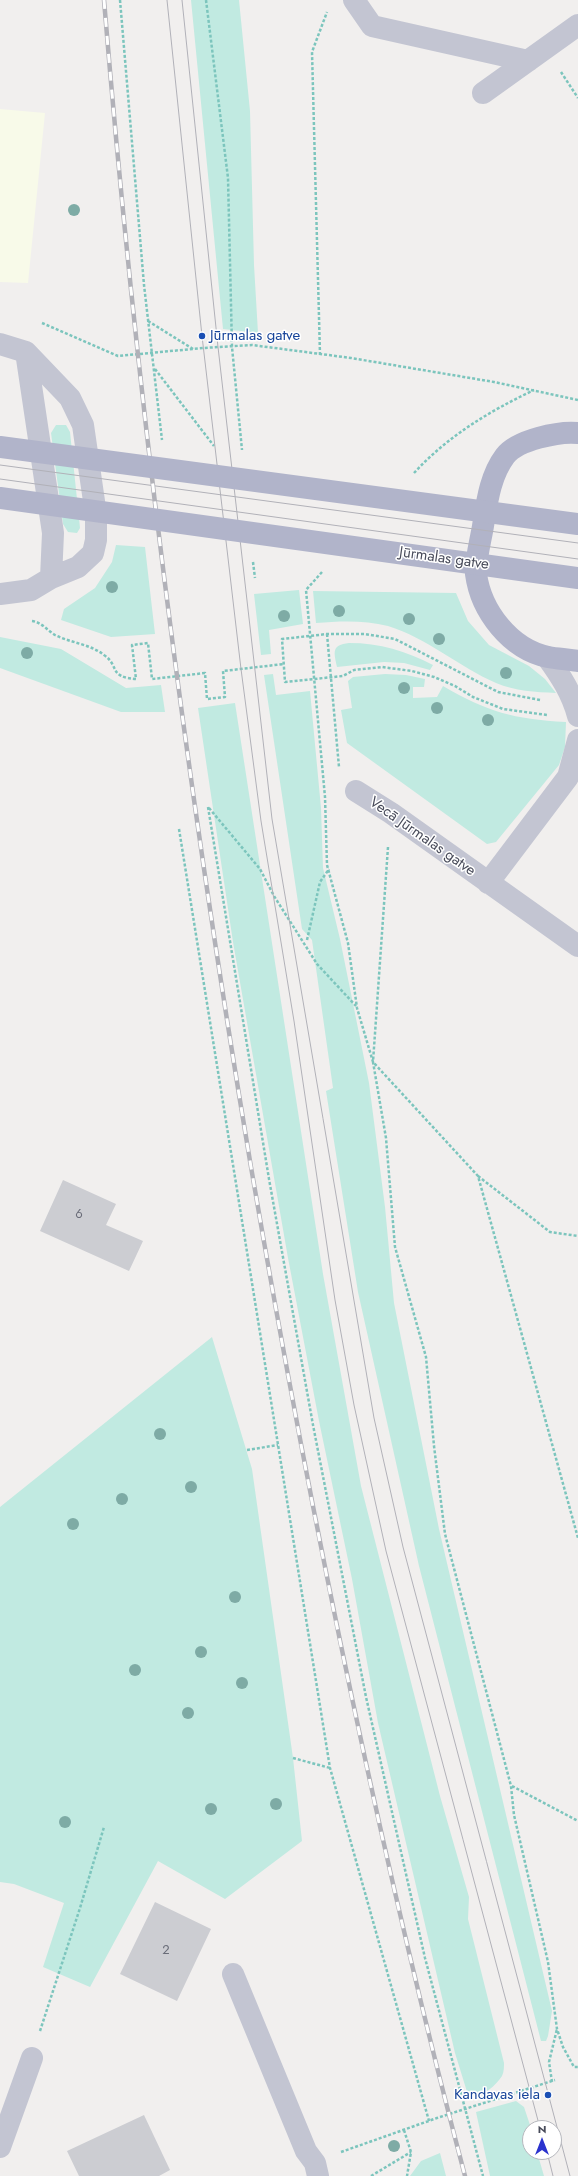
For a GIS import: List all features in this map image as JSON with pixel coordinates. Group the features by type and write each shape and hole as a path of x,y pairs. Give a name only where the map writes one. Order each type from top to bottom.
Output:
{"main road":[{"path":"578,433 568,432 529,440 505,455 495,473 487,498 476,573 486,604 494,620 509,635 528,649 547,657 578,661"},
{"path":"0,447 578,524"},
{"name":"Jūrmalas gatve","path":"0,498 578,578"}],"street":[{"path":"354,0 372,26 528,61"},
{"path":"483,93 578,25"},
{"path":"0,344 26,352 70,398 84,425 96,515 96,540 93,553 78,567 51,578 31,590 0,594"},
{"path":"26,352 52,533 51,578"},
{"path":"547,657 563,679 576,709"},
{"name":"Vecā Jūrmalas gatve","path":"488,883 573,775 578,740"},
{"name":"Vecā Jūrmalas gatve","path":"356,791 392,814 578,946"},
{"path":"233,1974 306,2151 315,2163 318,2176"},
{"path":"0,2147 32,2058"}],"path":[{"path":"120,0 148,321 155,369 162,441"},
{"path":"206,0 228,178 232,347 242,453"},
{"path":"320,354 312,52 330,6"},
{"path":"148,321 193,349"},
{"path":"42,323 118,356 153,354 193,349 252,346 320,354 494,382 578,400"},
{"path":"155,369 215,447"},
{"path":"252,554 255,578"},
{"path":"307,606 325,797 329,870 348,943 357,1008 373,1062 386,1138 396,1247 426,1357 434,1446 445,1534 511,1786 514,1814 548,1962 557,2029 563,2047 574,2067 578,2067"},
{"path":"30,620 37,622 55,635 91,647 106,656 116,674 126,678 136,679 132,645 148,643 152,679 205,673 208,699 225,697 223,671 284,664"},
{"path":"326,634 340,770 345,785 356,791"},
{"path":"548,715 503,709 473,697 455,686 434,677 412,671 382,668 354,670 343,676 285,682 282,639 326,634 365,634 395,639 498,692 576,709"},
{"path":"357,1008 317,964 274,896 260,870 208,807 268,1171 306,1387 366,1697 426,1958 448,2047 466,2108 483,2176"},
{"path":"392,814 373,1062 478,1176 550,1232 578,1236"},
{"path":"179,829 330,1768 429,2121"},
{"path":"307,940 320,882 329,870"},
{"path":"478,1176 578,1538"},
{"path":"247,1450 278,1445"},
{"path":"292,1758 330,1768"},
{"path":"511,1786 578,1821"},
{"path":"32,2058 104,1827"},
{"path":"335,2155 466,2108 554,2081 549,2062 557,2029"},
{"path":"404,2130 411,2152 407,2176"},
{"path":"371,2176 411,2152"}],"shaded area":[{"path":"0,109 45,113 28,283 0,282"}],"green space":[{"path":"191,0 239,0 250,111 254,265 258,333 223,329"},
{"path":"56,425 66,425 70,432 80,528 77,533 68,532 63,524 51,433"},
{"path":"116,545 145,547 155,634 111,637 61,620 64,609 95,588 112,562"},
{"path":"299,590 303,624 269,630 271,654 261,655 254,594"},
{"path":"313,591 456,593 468,621 489,645 529,666 545,679 556,693 533,692 503,686 469,669 430,645 402,631 388,626 352,622 316,623"},
{"path":"0,637 61,649 126,688 161,685 165,712 121,712 0,668"},
{"path":"349,643 382,646 403,652 433,665 430,670 404,663 384,662 337,667 335,650 339,645"},
{"path":"273,674 276,695 310,691 321,808 323,868 340,939 369,1083 385,1207 394,1303 439,1529 552,2011 546,2041 541,2041 419,1566 358,1292 326,1091 333,1088 312,940 302,929 264,675"},
{"path":"385,674 406,675 425,679 424,687 413,687 413,698 437,697 443,686 474,702 502,713 531,719 566,722 565,747 559,765 496,842 487,844 347,743 341,710 352,708 348,681 353,677"},
{"path":"235,703 323,1274 361,1486 440,1796 469,1897 468,1919 504,2063 503,2073 499,2080 487,2091 473,2096 468,2095 455,2053 378,1723 352,1579 319,1421 288,1258 233,942 198,708"},
{"path":"212,1337 252,1469 293,1758 302,1841 225,1899 158,1861 90,1987 43,1967 64,1903 14,1884 0,1882 0,1507"},
{"path":"516,2101 524,2107 528,2120 522,2120 522,2160 539,2160 544,2176 490,2176 476,2112"},
{"path":"440,2153 446,2176 410,2176 421,2161"}],"building":[{"path":"63,1180 116,1204 106,1225 143,1241 129,1271 40,1231"},
{"path":"155,1902 211,1929 177,2001 120,1974"},
{"path":"144,2115 170,2170 159,2176 79,2176 67,2151"}],"tram line":[{"path":"167,0 202,336 241,669 261,821 294,1021 335,1300 354,1405 386,1551 538,2120"},
{"path":"182,0 218,347 272,819 374,1418 403,1547 570,2176"},
{"path":"0,465 578,543"},
{"path":"0,479 578,559"},
{"path":"549,2160 553,2176"}],"railway":[{"path":"104,0 131,293 165,585 205,876 251,1167 297,1421 347,1674 403,1926 465,2176"}],"place":[{"name":"Jūrmalas gatve","path":"202,336"},
{"name":"Kandavas iela","path":"548,2095"}]}
